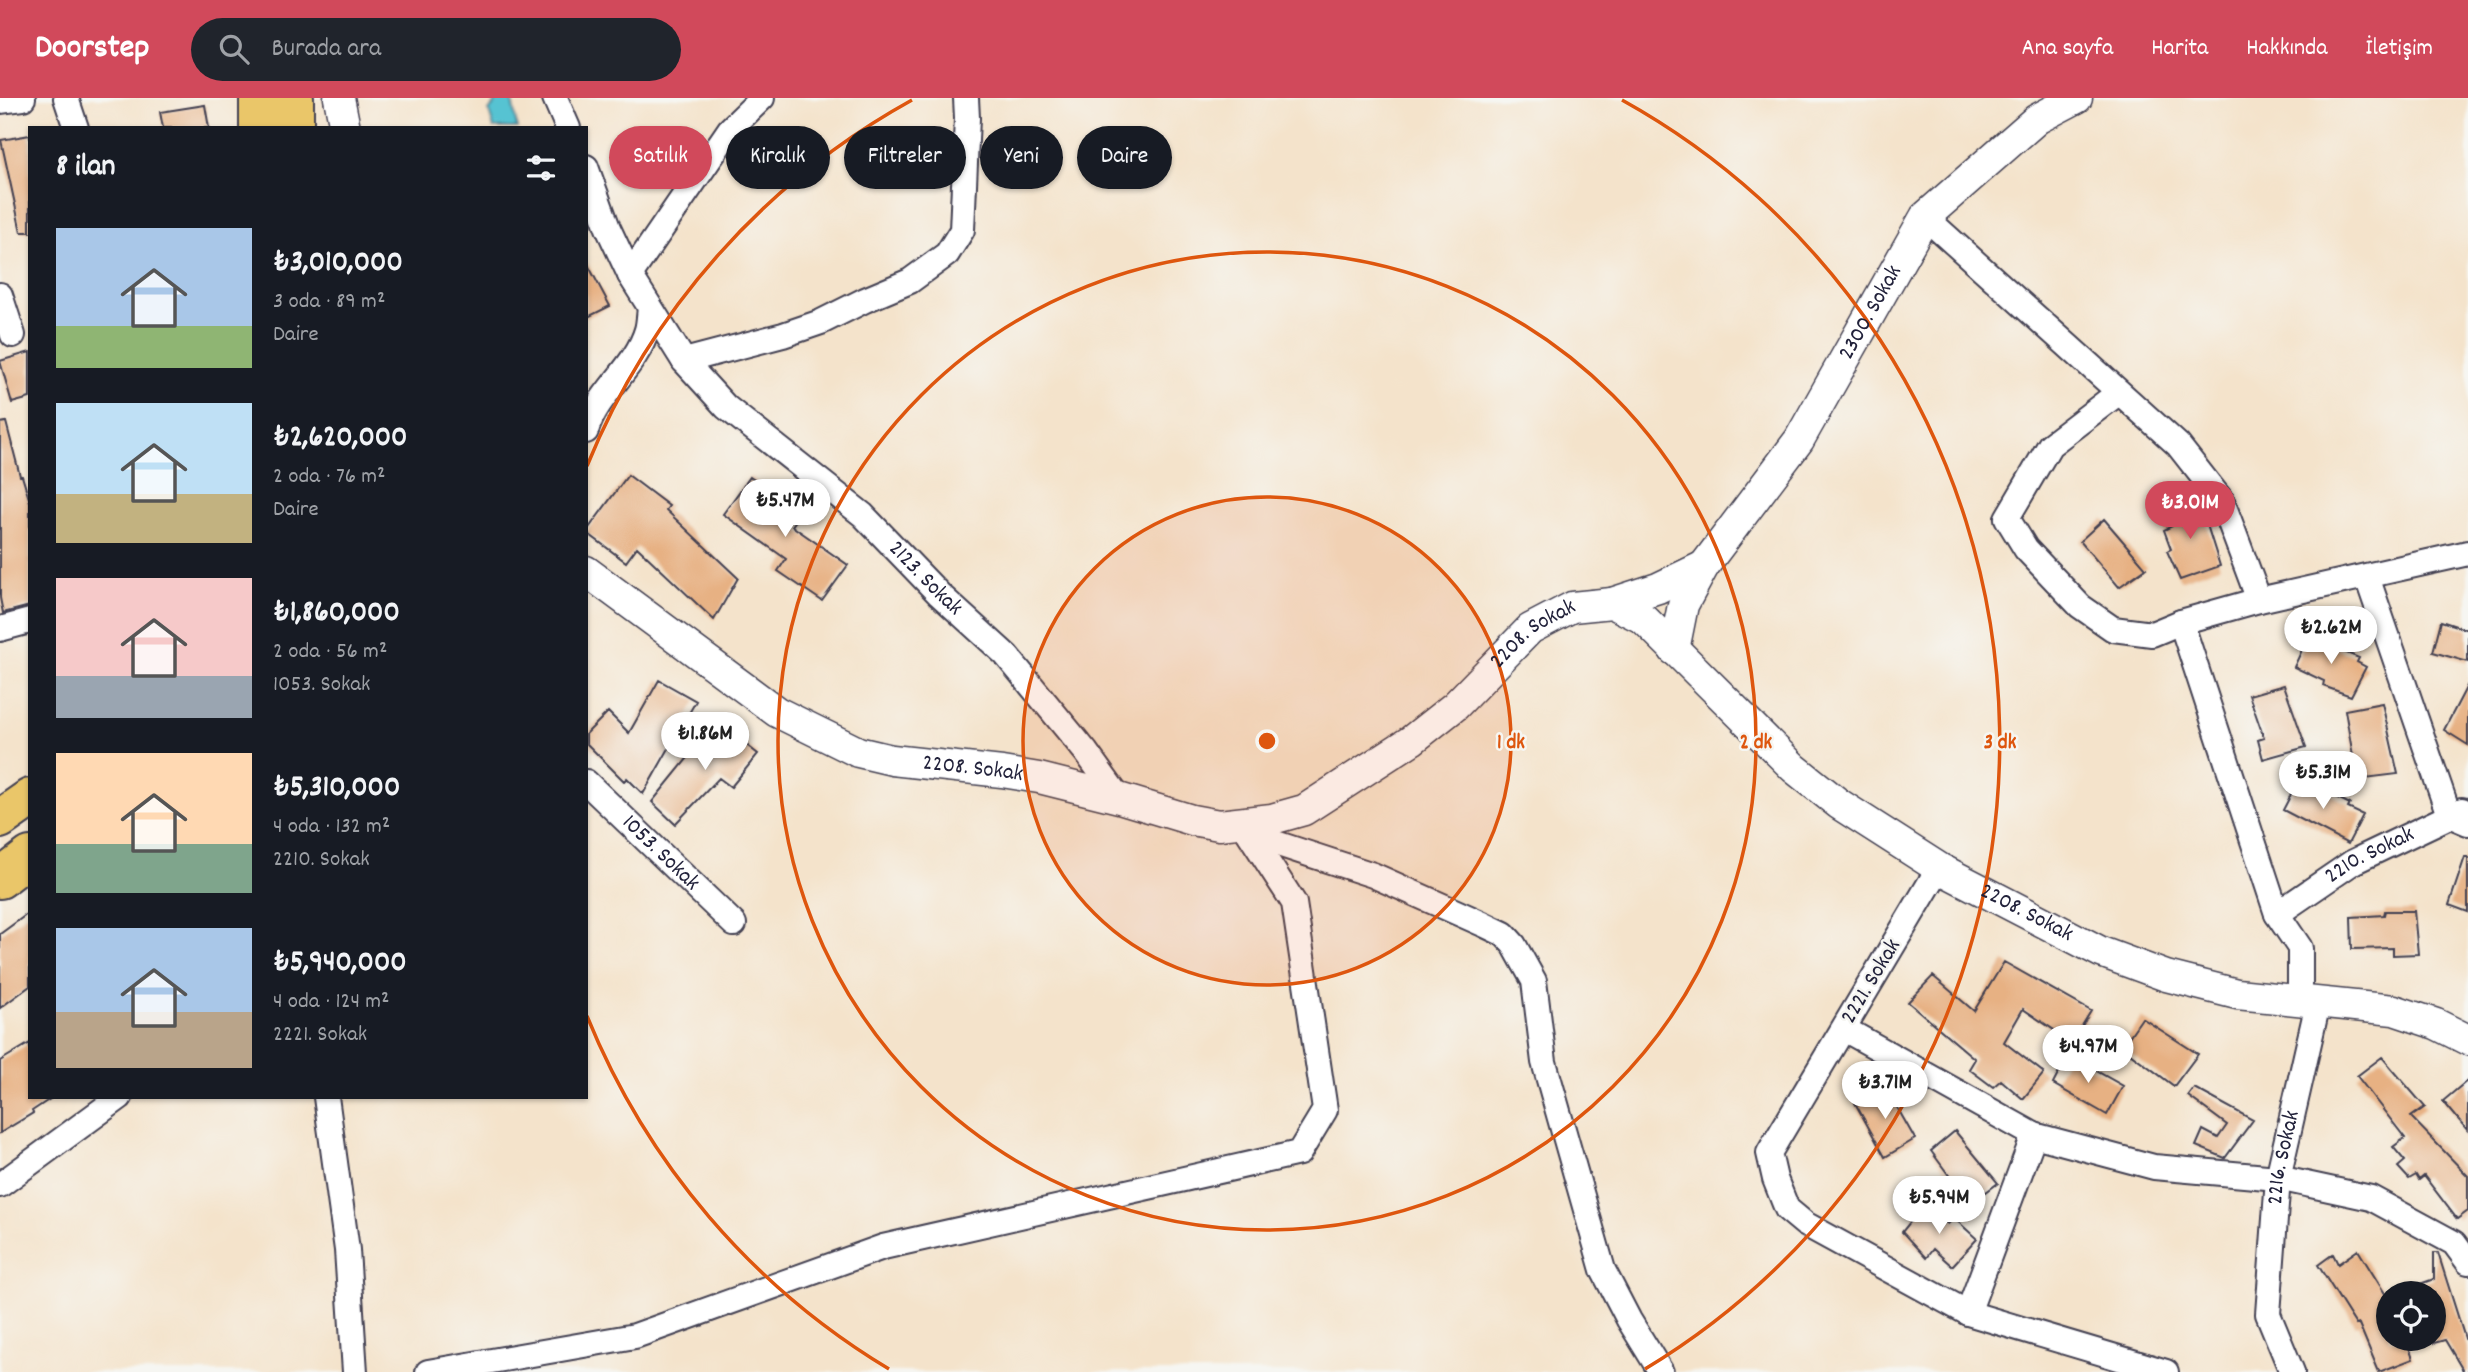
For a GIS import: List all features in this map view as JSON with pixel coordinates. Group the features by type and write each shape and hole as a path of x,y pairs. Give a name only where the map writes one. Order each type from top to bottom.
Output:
{"highway":[{"path":"259,98 260,126"},
{"path":"294,98 294,126"},
{"path":"0,819 28,800"},
{"path":"0,879 28,858"}],"street":[{"path":"0,101 23,98"},
{"path":"66,98 74,126"},
{"path":"339,98 345,126"},
{"path":"555,98 567,126"},
{"path":"630,275 730,129 762,98"},
{"path":"684,361 821,323 910,281 947,254 962,230 967,118 965,98"},
{"name":"2300. Sokak","path":"1658,633 1683,605 1704,566 1799,440 1926,217 2037,119 2077,98"},
{"name":"2123. Sokak","path":"588,173 608,228 630,275 684,361 726,407 863,515 939,594 1006,655 1086,752 1119,798"},
{"path":"1926,217 2178,445 2222,501 2259,600"},
{"path":"0,295 14,334"},
{"path":"588,425 592,412 630,362 646,332 650,308"},
{"path":"2118,393 2050,445 2007,518 2026,549 2080,606 2113,629 2152,634 2181,622 2259,600 2468,553"},
{"path":"1612,603 1658,588 1704,566"},
{"name":"2208. Sokak","path":"588,572 776,712 849,748 892,760 1039,778 1219,825 1272,820 1304,810 1412,740 1455,706 1530,629 1572,607 1612,603 1658,633 1794,768 1839,803 1939,868 2101,952 2166,976 2237,994 2394,1010 2436,1024 2468,1040"},
{"path":"2367,577 2462,815"},
{"path":"1658,588 1658,633"},
{"path":"0,629 28,622"},
{"name":"2216. Sokak","path":"2181,622 2277,914 2300,948 2309,1002 2278,1178 2268,1314 2292,1372"},
{"name":"1053. Sokak","path":"588,784 734,923"},
{"name":"2210. Sokak","path":"2277,914 2353,862 2462,815"},
{"path":"428,1372 635,1336 883,1247 1299,1153 1325,1110 1294,903 1242,824"},
{"path":"1242,824 1264,839 1373,875 1435,901 1504,934 1514,945 1534,981 1544,1062 1603,1270 1629,1321 1661,1372"},
{"name":"2221. Sokak","path":"1939,868 1769,1153 1775,1180 1787,1209 1805,1224 1968,1313"},
{"path":"1844,1029 2034,1135 2154,1167 2278,1178 2371,1198 2454,1243 2468,1262"},
{"path":"0,1185 117,1099"},
{"path":"326,1099 347,1250 355,1372"},
{"path":"2034,1135 1968,1313 2166,1372"}],"water":[{"path":"499,98 512,100 517,126 493,126 489,111"}],"building":[{"path":"205,105 209,126 163,126 160,112"},
{"path":"28,135 28,232 21,232 1,140"},
{"path":"588,265 610,306 588,317"},
{"path":"28,353 28,399 12,403 0,361"},
{"path":"6,422 28,496 28,607 3,613 0,598 0,423"},
{"path":"628,475 669,506 666,510 738,578 714,620 637,547 626,562 588,534 588,529"},
{"path":"750,477 801,513 792,526 848,565 822,601 778,571 786,559 723,514"},
{"path":"2185,500 2188,509 2201,506 2220,566 2180,580 2167,551 2171,549 2164,530 2172,526 2166,509"},
{"path":"2104,519 2146,568 2119,587 2080,541"},
{"path":"2441,621 2468,630 2468,662 2433,652"},
{"path":"2308,637 2359,658 2357,662 2366,667 2351,696 2323,686 2324,681 2294,667"},
{"path":"659,680 696,701 643,794 627,778 624,781 588,745 588,732 608,712 629,733"},
{"path":"2468,684 2468,745 2444,730"},
{"path":"2284,685 2306,747 2263,759 2258,740 2264,738 2249,695"},
{"path":"2382,703 2398,774 2357,779 2345,710"},
{"path":"717,722 758,754 731,787 719,778 675,824 652,802"},
{"path":"2299,779 2350,804 2348,808 2363,815 2348,844 2283,810"},
{"path":"2465,857 2468,857 2468,912 2449,905"},
{"path":"2385,911 2414,911 2418,954 2393,955 2393,948 2352,949 2351,917 2384,915"},
{"path":"28,913 28,987 0,1008 0,934"},
{"path":"2004,962 2091,1011 2072,1042 2023,1009 2004,1042 2044,1073 2023,1099 2001,1080 1993,1087 1969,1069 1975,1059 1908,1002 1933,976 1974,1011"},
{"path":"2142,1018 2198,1054 2174,1086 2122,1047"},
{"path":"28,1044 28,1099 50,1099 0,1133 0,1061"},
{"path":"2068,1055 2123,1086 2107,1115 2053,1084"},
{"path":"2382,1057 2425,1107 2411,1117 2468,1176 2468,1211 2457,1219 2424,1176 2419,1180 2416,1175 2409,1179 2398,1167 2405,1161 2393,1147 2405,1138 2357,1076"},
{"path":"2468,1080 2468,1131 2443,1101"},
{"path":"1885,1086 1915,1139 1885,1157 1855,1103"},
{"path":"2194,1088 2253,1120 2225,1158 2196,1146 2203,1130 2218,1138 2227,1125 2188,1096"},
{"path":"1955,1131 1998,1183 1970,1204 1931,1151"},
{"path":"1923,1206 1948,1224 1954,1218 1977,1239 1952,1266 1933,1249 1926,1258 1902,1232"},
{"path":"2358,1250 2377,1281 2376,1351 2410,1351 2413,1359 2379,1372 2359,1324 2356,1325 2318,1265 2333,1254 2338,1264"},
{"path":"2434,1253 2438,1253 2468,1348 2468,1372 2464,1372 2446,1342 2446,1281 2428,1281 2434,1279"}]}
